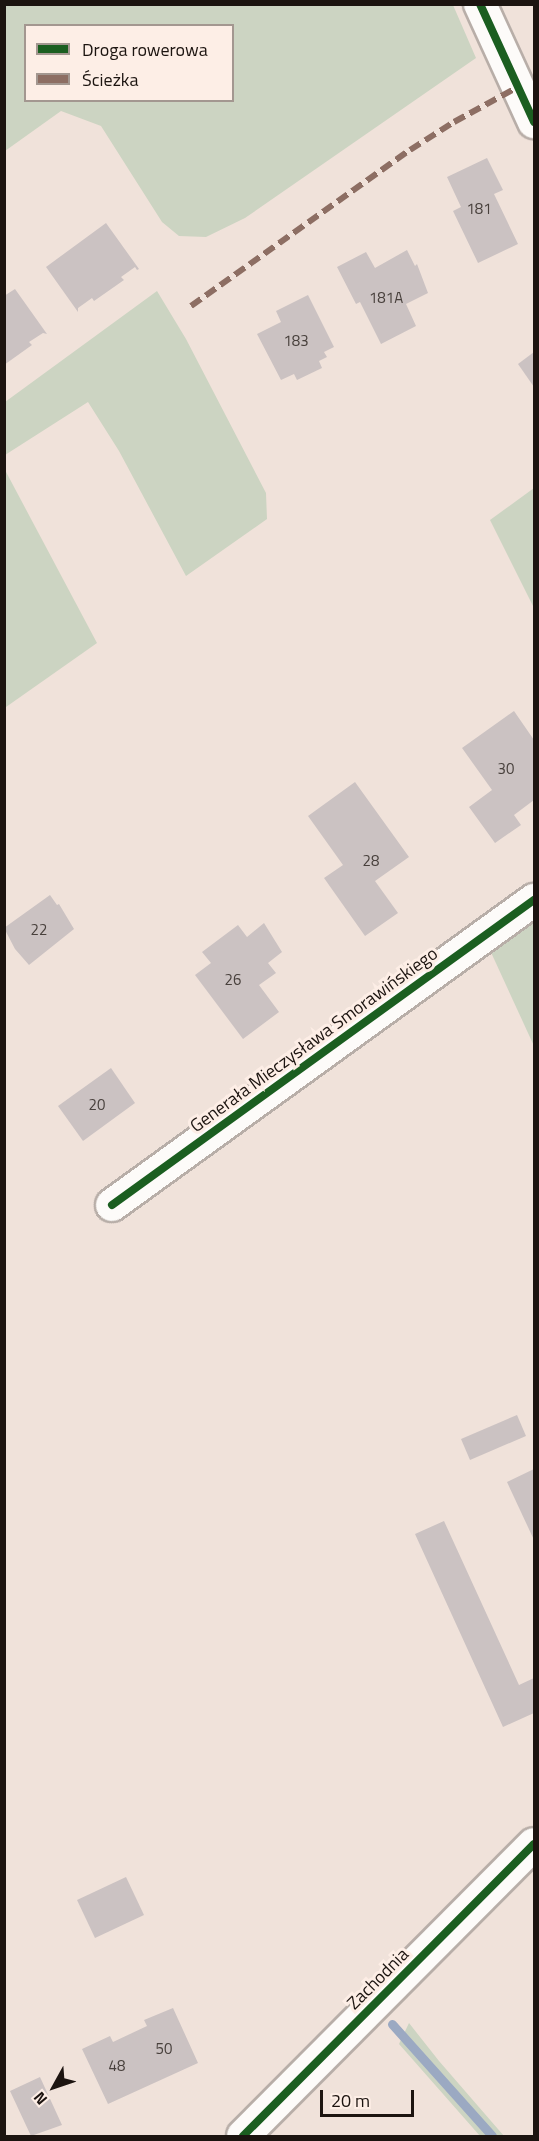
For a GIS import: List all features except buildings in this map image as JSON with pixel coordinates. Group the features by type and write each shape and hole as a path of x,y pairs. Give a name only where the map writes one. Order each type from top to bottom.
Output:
{"street":[{"path":"480,4 534,122"},
{"name":"Generała Mieczysława Smorawińskiego","path":"112,1205 534,900"},
{"name":"Zachodnia","path":"243,2136 534,1844"}],"green space":[{"path":"5,4 453,5 476,58 245,218 206,237 179,236 162,222 101,126 61,111 5,151"},
{"path":"157,291 186,339 266,493 267,519 186,576 119,451 88,402 5,455 5,402"},
{"path":"5,470 97,643 6,707 4,704"},
{"path":"534,488 534,608 490,520"},
{"path":"534,917 534,1046 489,948"},
{"path":"409,2023 504,2136 480,2136 399,2044"}],"waterway":[{"path":"392,2024 492,2136"}],"marked path":[{"path":"191,306 410,150 454,122 518,87"}],"cycle path":[{"path":"480,4 534,122"},
{"path":"112,1205 534,900"},
{"path":"243,2136 534,1844"}]}
